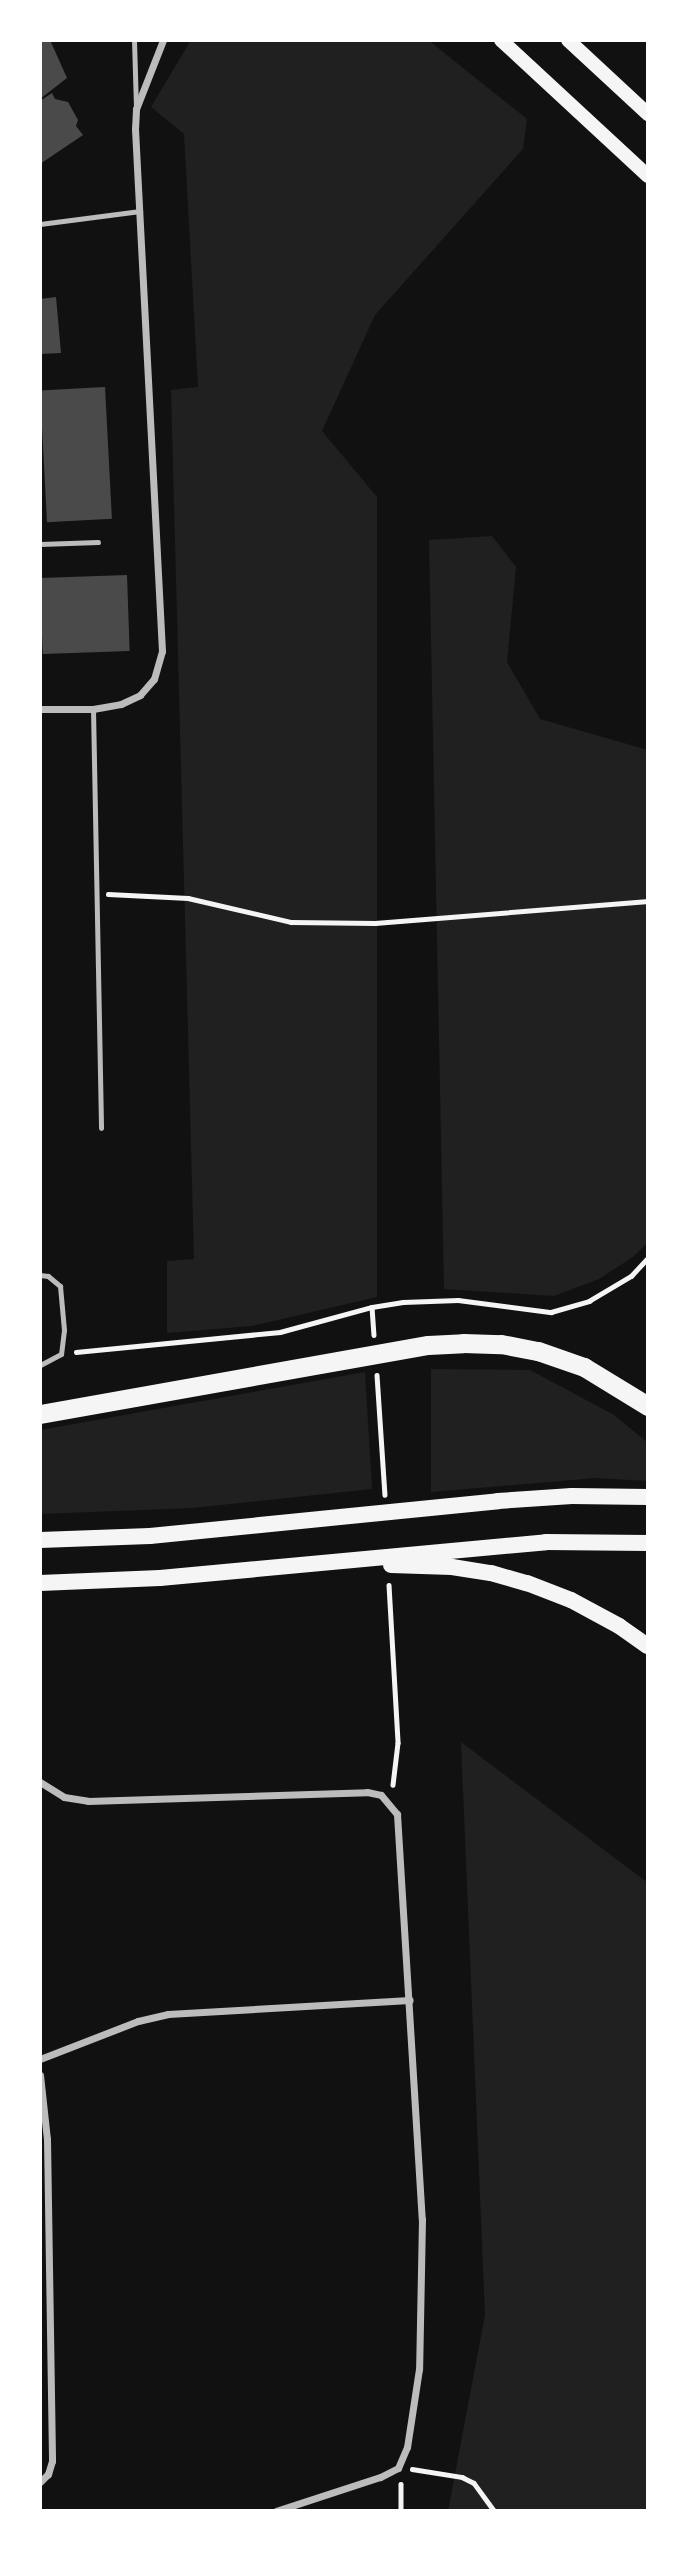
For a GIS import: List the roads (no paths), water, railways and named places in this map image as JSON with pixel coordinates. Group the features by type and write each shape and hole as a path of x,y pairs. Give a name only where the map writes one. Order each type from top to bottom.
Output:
{"highway":[{"path":"40,1414 428,1345 463,1343 501,1344 538,1351 584,1367 648,1406"}],"main road":[{"path":"500,40 648,176"},
{"path":"568,40 648,114"},
{"path":"44,1540 189,1532 498,1501 572,1496 648,1497"},
{"path":"43,1583 277,1568 546,1542 648,1543"},
{"path":"277,1568 383,1565 452,1567 491,1573 571,1600 619,1626 648,1646"}],"street":[{"path":"40,709 93,709 121,704 141,695 154,679 162,651 136,110 163,40"},
{"path":"40,1783 64,1797 88,1801 366,1792 381,1794 391,1804 400,1827 422,2219 419,2369 407,2447 398,2468 380,2477 276,2511"},
{"path":"40,2059 138,2021 168,2014 410,2000"},
{"path":"40,2075 47,2139 52,2461 48,2474 40,2482"}],"lane":[{"path":"134,40 136,110"},
{"path":"40,224 140,211"},
{"path":"40,544 98,542"},
{"path":"93,709 101,1128"},
{"path":"40,1275 48,1276 60,1286 64,1330 61,1354 40,1365"}]}
